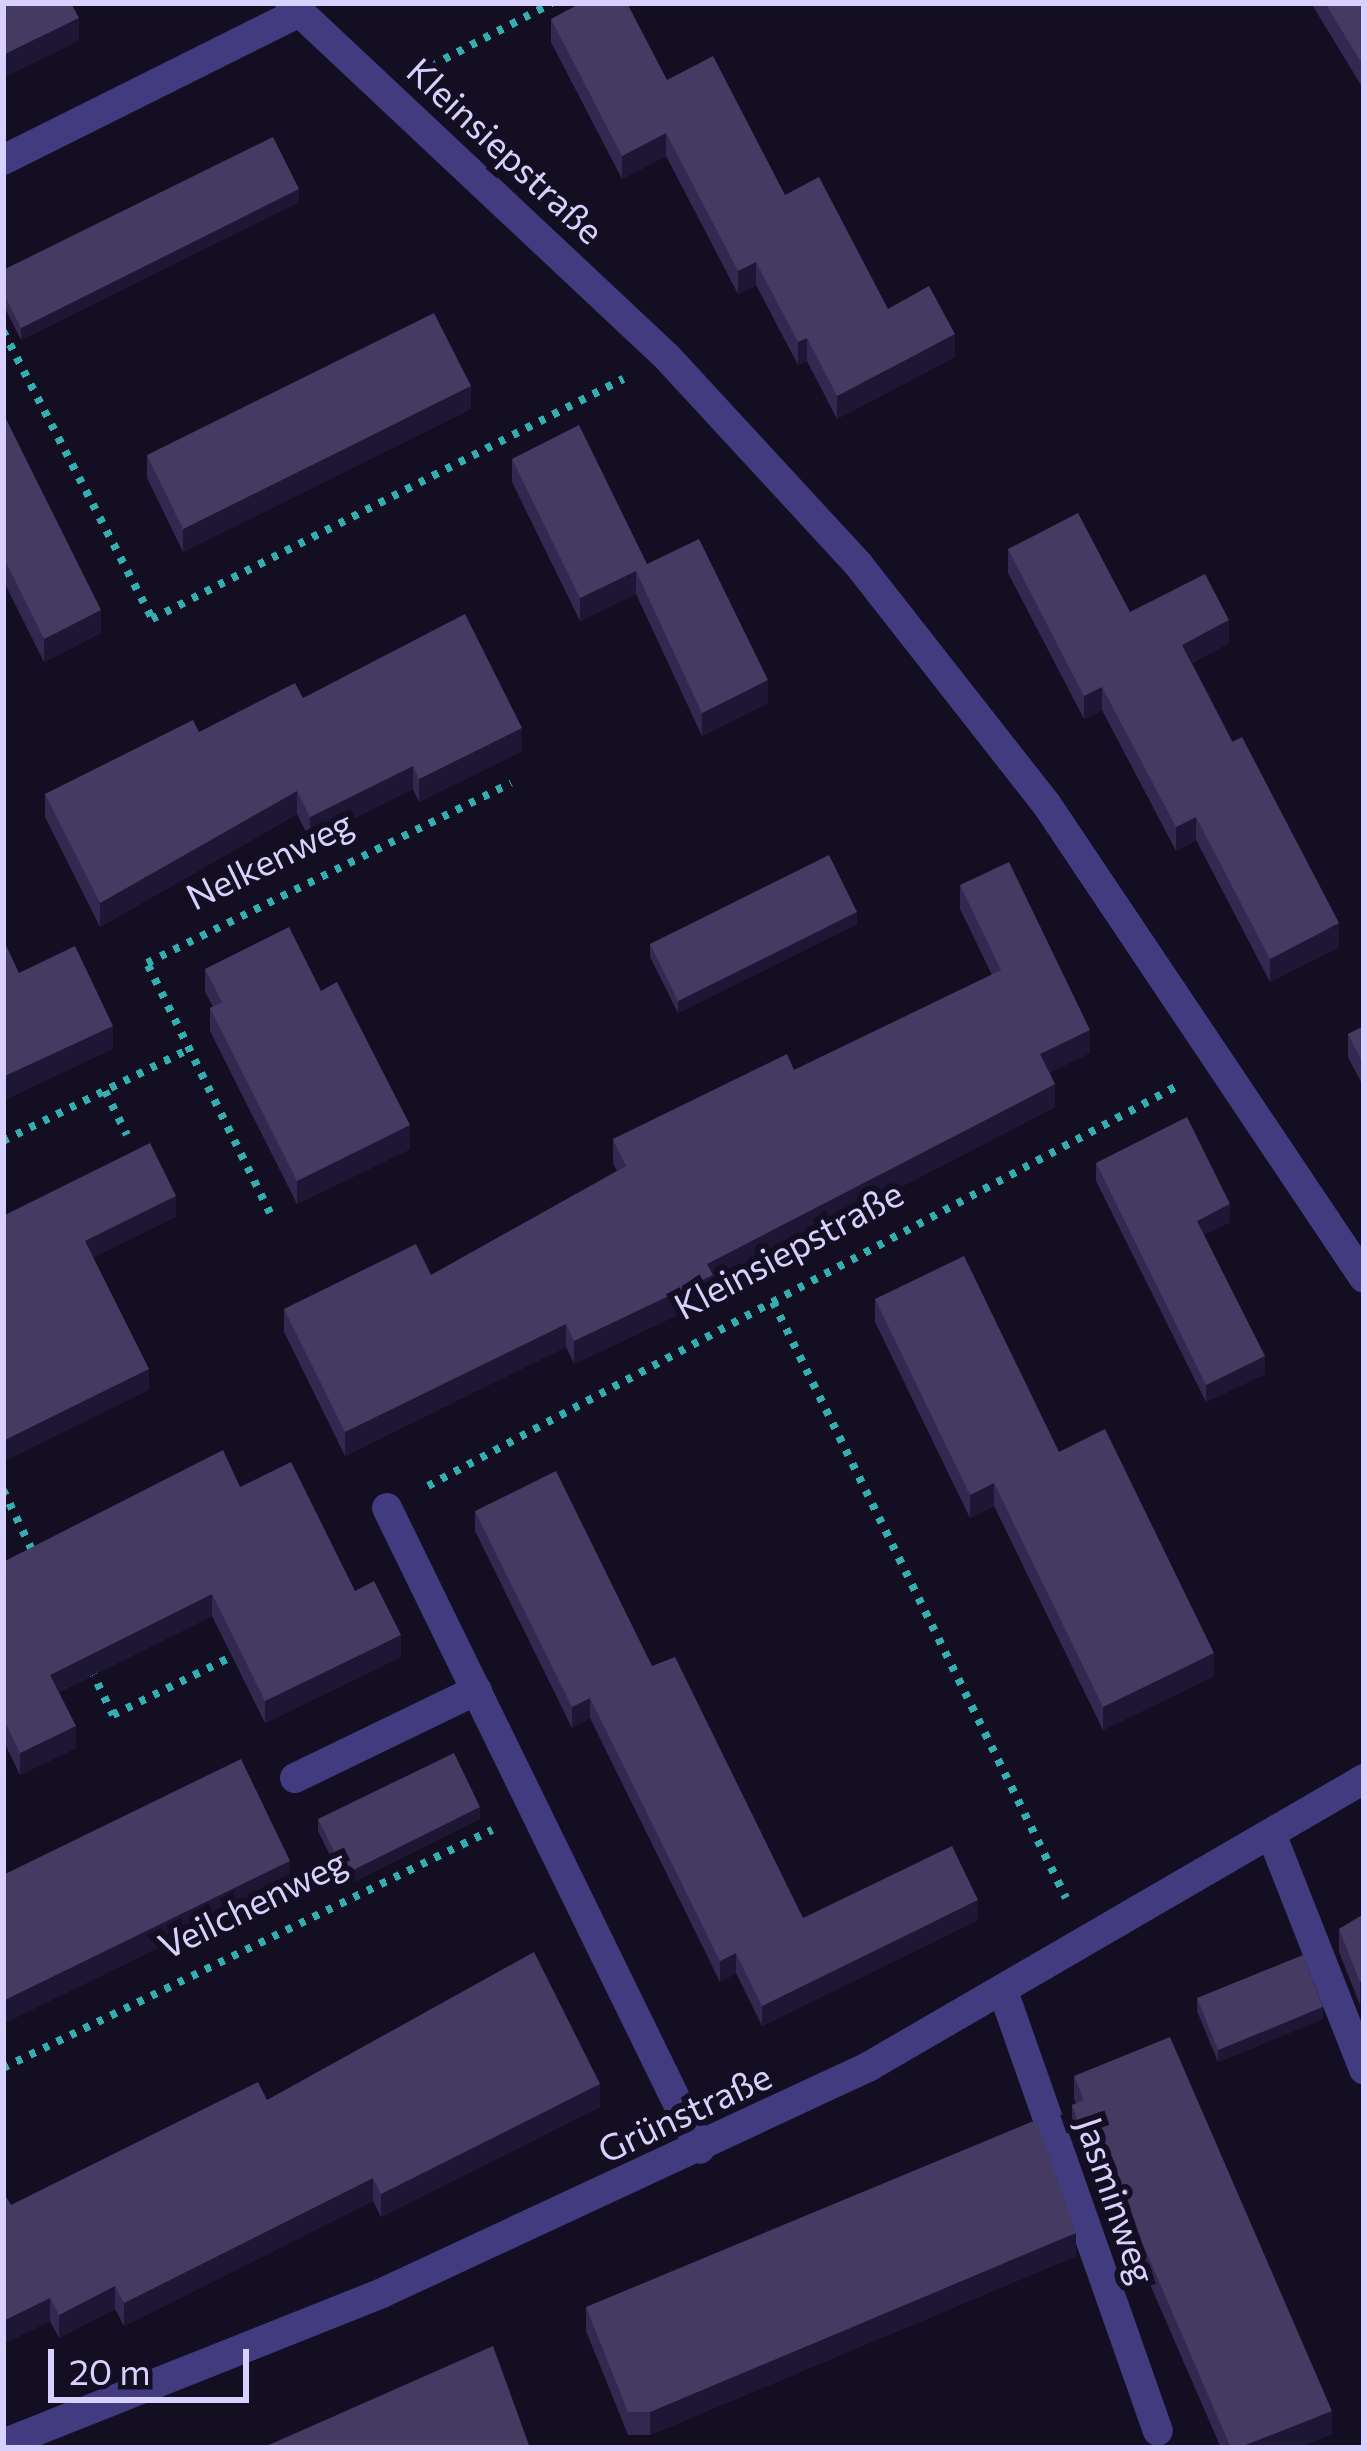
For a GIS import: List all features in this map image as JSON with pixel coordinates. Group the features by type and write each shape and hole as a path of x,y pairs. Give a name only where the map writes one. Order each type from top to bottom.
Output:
{"street":[{"name":"Kleinsiepstraße","path":"295,8 667,357 873,582 1226,1060 1364,1278"},
{"path":"3,160 295,8"},
{"path":"388,1508 700,2149"},
{"path":"295,1778 477,1690"},
{"name":"Grünstraße","path":"3,2444 382,2293 700,2149 1004,1994 1364,1779"},
{"path":"1272,1836 1364,2069"},
{"name":"Jasminweg","path":"1004,1994 1158,2431"}],"path":[{"path":"386,89 552,3"},
{"path":"3,331 152,619 667,357"},
{"name":"Nelkenweg","path":"270,1213 147,963 512,783"},
{"path":"3,1141 189,1049"},
{"name":"Kleinsiepstraße","path":"388,1508 1226,1060"},
{"path":"105,1091 127,1136"},
{"path":"773,1302 1089,1943"},
{"path":"3,1490 43,1572"},
{"path":"83,1654 112,1715 254,1646"},
{"name":"Veilchenweg","path":"3,2068 536,1808"}],"building":[{"path":"3,3 71,3 79,18 3,55"},
{"path":"581,3 627,3 667,80 713,56 785,195 819,177 888,309 929,286 955,334 837,396 807,338 798,342 756,262 738,271 666,133 622,156 551,19"},
{"path":"1325,3 1364,3 1364,67"},
{"path":"273,137 299,189 21,328 3,292 3,270"},
{"path":"434,313 471,386 183,529 147,455"},
{"path":"3,413 101,610 44,639 3,556"},
{"path":"579,425 647,564 699,539 768,680 702,713 636,571 580,598 512,459"},
{"path":"1078,513 1130,612 1205,574 1229,620 1182,645 1232,742 1242,737 1339,923 1270,959 1196,817 1176,827 1102,687 1084,696 1008,549"},
{"path":"465,614 522,728 419,779 413,766 310,817 297,791 100,903 45,794 193,720 199,732 295,683 303,698"},
{"path":"829,855 857,912 678,1001 650,944"},
{"path":"1009,862 1090,1030 1040,1054 1055,1084 707,1264 713,1275 574,1341 566,1324 345,1432 284,1309 416,1244 431,1275 626,1166 613,1139 787,1054 794,1070 1001,970 960,885"},
{"path":"289,927 321,991 337,982 410,1125 297,1181 210,1008 222,1002 205,969"},
{"path":"3,939 19,973 75,946 113,1026 3,1077"},
{"path":"1364,1026 1364,1065 1348,1034"},
{"path":"1187,1117 1230,1204 1197,1221 1265,1356 1206,1385 1096,1163"},
{"path":"150,1143 176,1196 85,1241 149,1369 3,1441 3,1216"},
{"path":"964,1256 1059,1452 1105,1429 1214,1653 1103,1707 994,1483 970,1495 875,1299"},
{"path":"223,1450 240,1487 291,1462 355,1591 374,1581 401,1635 265,1701 212,1594 50,1675 76,1726 20,1753 3,1718 3,1562"},
{"path":"556,1471 652,1666 675,1657 803,1918 952,1846 978,1900 762,2006 736,1953 720,1961 590,1698 572,1707 475,1511"},
{"path":"454,1753 480,1807 345,1874 318,1819"},
{"path":"241,1759 290,1861 3,2001 3,1875"},
{"path":"1364,1914 1364,1980 1360,1982 1339,1929"},
{"path":"534,1952 600,2084 381,2194 373,2178 124,2303 115,2286 59,2315 50,2298 3,2321 3,2192 11,2205 258,2082 267,2100"},
{"path":"1303,1955 1323,2007 1218,2050 1197,1998"},
{"path":"1170,2037 1332,2411 1238,2448 1231,2448 1129,2212 1112,2219 1072,2105 1084,2100 1074,2076"},
{"path":"1036,2120 1076,2233 650,2412 628,2412 586,2307"},
{"path":"493,2346 530,2448 262,2448"}]}
